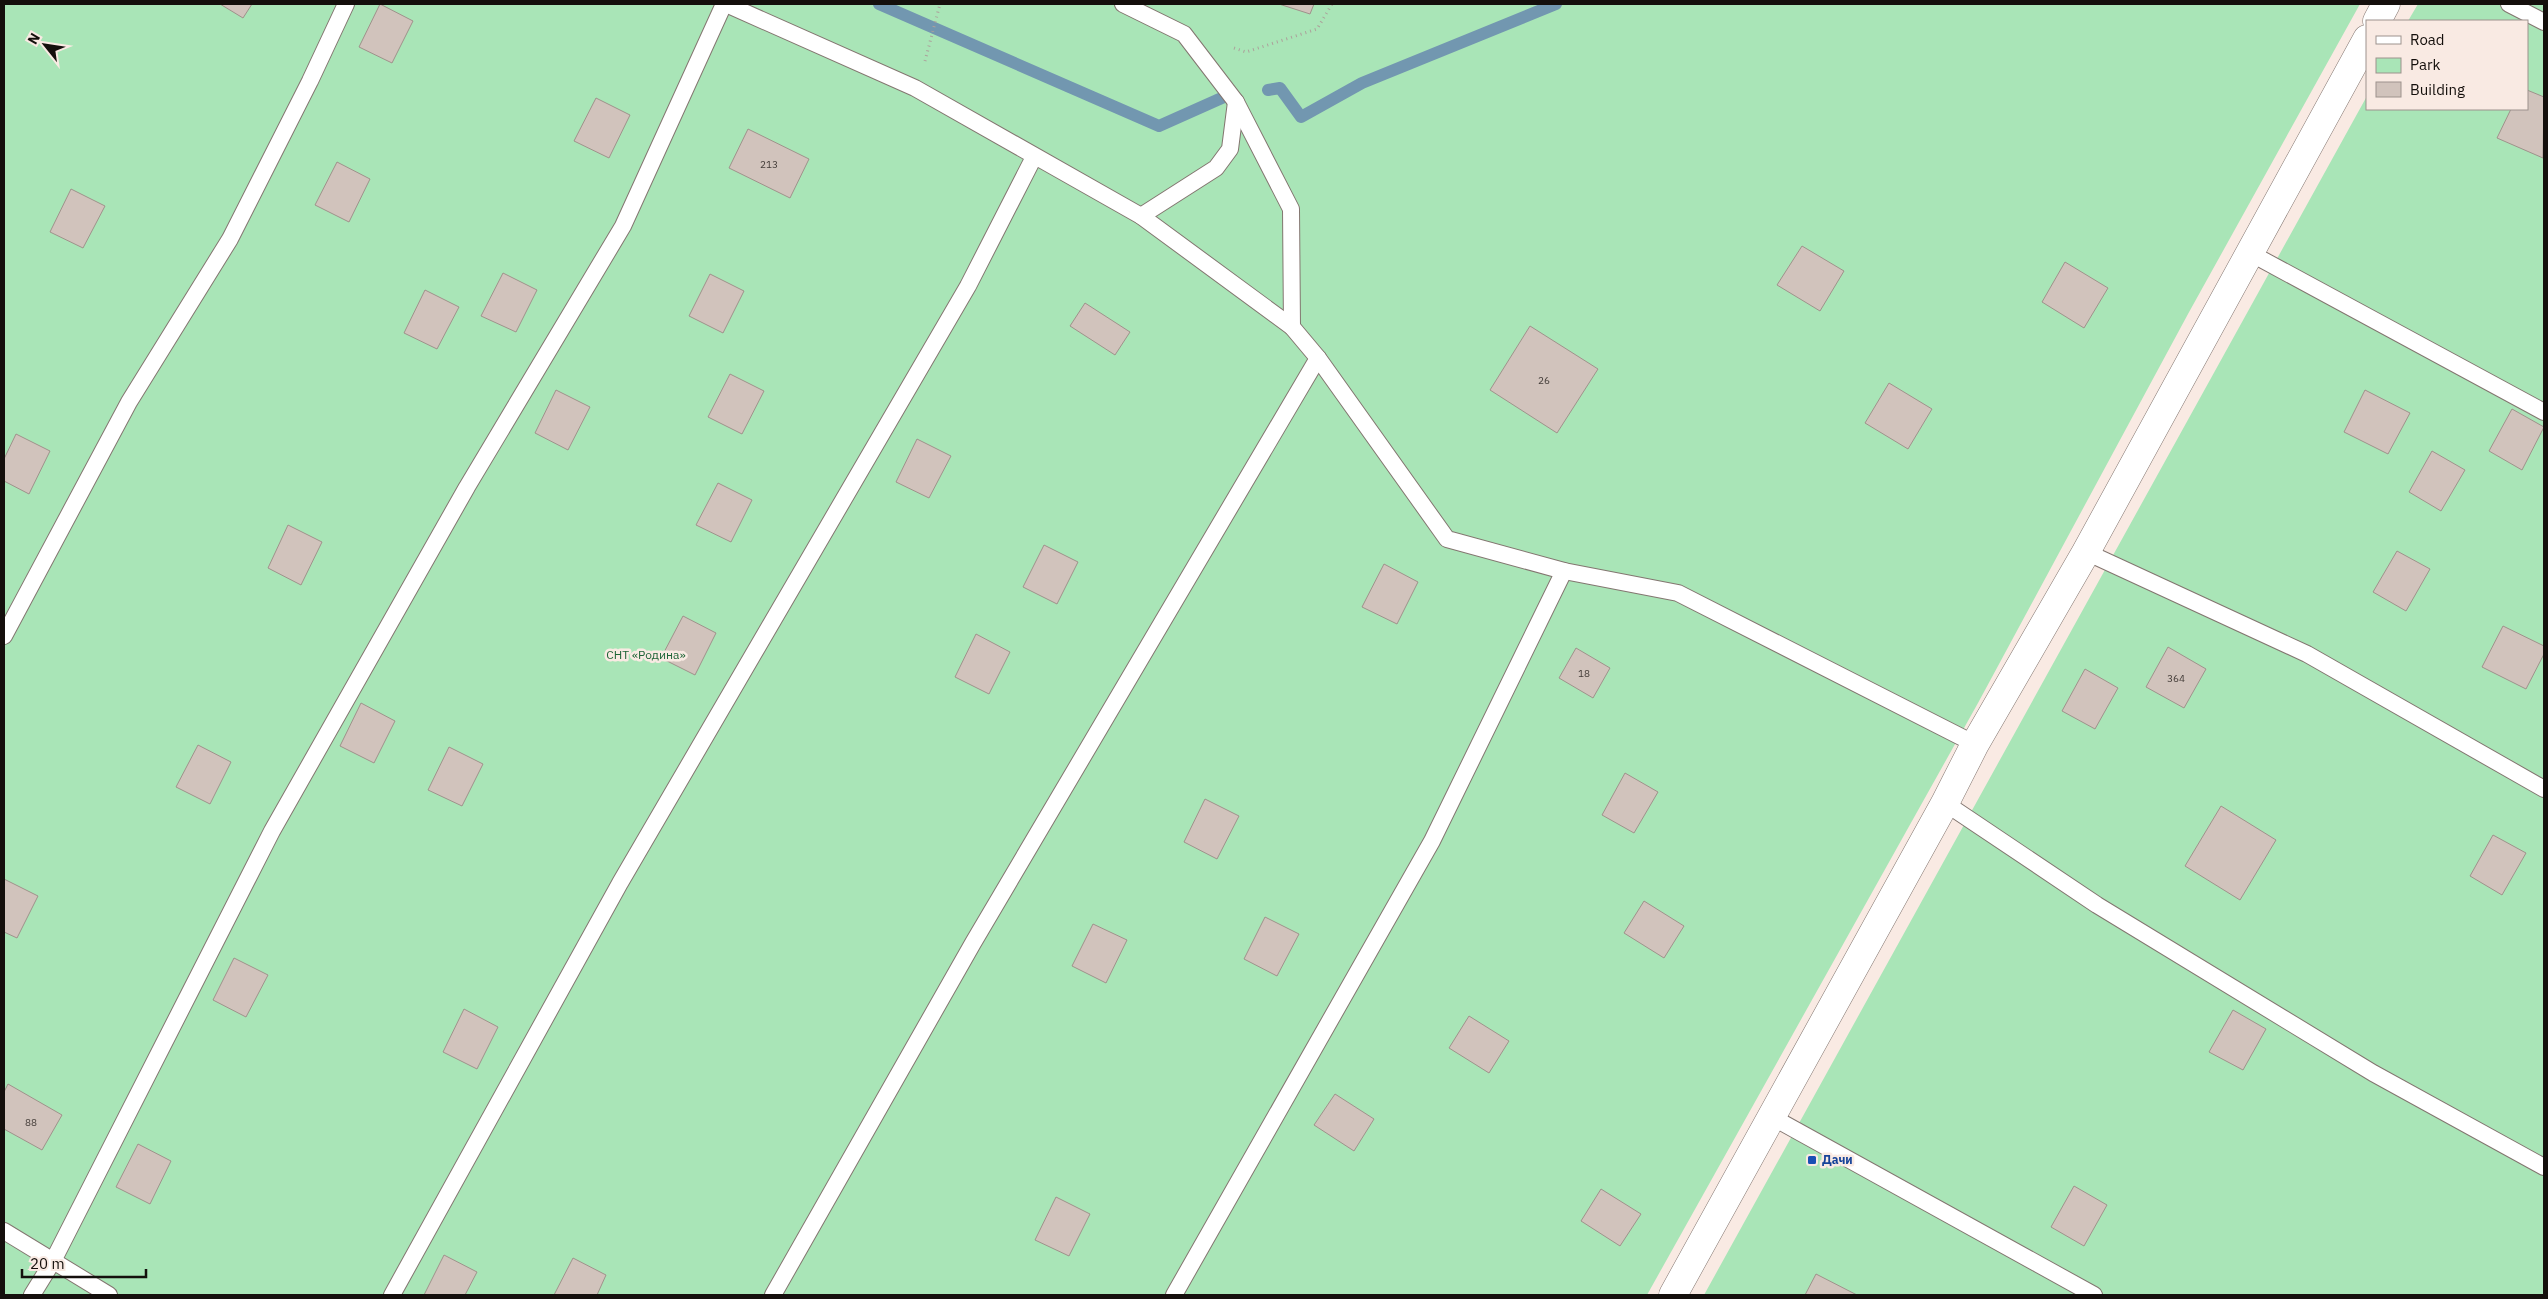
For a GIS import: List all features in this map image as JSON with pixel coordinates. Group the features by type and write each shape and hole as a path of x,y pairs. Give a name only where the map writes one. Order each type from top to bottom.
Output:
{"street":[{"path":"2378,20 2386,4"},
{"path":"1673,1295 1945,803 1975,744 2086,552 2366,41"}],"lane":[{"path":"4,636 129,402 230,239 346,4"},
{"path":"32,1295 53,1261 272,831 467,487 623,226 725,4 915,88 1141,216 1292,327 1318,358 1447,540 1564,571 1678,593 1975,744"},
{"path":"1124,4 1184,34 1236,102 1290,209 1292,327"},
{"path":"2509,4 2544,22"},
{"path":"1141,216 1216,168 1230,149 1236,102"},
{"path":"392,1295 620,883 968,286 1034,157"},
{"path":"2250,253 2544,412"},
{"path":"774,1295 973,943 1318,358"},
{"path":"2086,552 2307,654 2544,789"},
{"path":"1174,1295 1432,841 1564,571"},
{"path":"1945,803 2097,905 2364,1068 2544,1167"},
{"path":"1772,1117 2094,1295"},
{"path":"4,1231 110,1295"}],"path":[{"path":"927,58 940,4"},
{"path":"1184,34 1246,52 1317,29 1332,4"}],"green space":[{"name":"СНТ «Родина»","path":"4,4 2360,4 2188,314 1978,703 1647,1295 4,1295"},
{"path":"2418,4 2544,4 2544,1295 1704,1295 2366,98 2366,110 2528,110 2528,20 2409,20"}],"building":[{"path":"220,4 252,4 243,18"},
{"path":"380,4 413,21 392,63 359,47"},
{"path":"1279,4 1314,4 1310,14"},
{"path":"2528,90 2544,97 2543,158 2497,138 2511,110 2528,110"},
{"path":"596,98 630,115 609,158 574,141"},
{"path":"748,129 809,159 790,198 729,168"},
{"path":"337,162 370,179 349,222 315,205"},
{"path":"71,189 105,206 83,248 50,232"},
{"path":"1802,246 1844,271 1820,311 1777,285"},
{"path":"2065,262 2108,288 2084,328 2042,302"},
{"path":"503,273 537,290 516,332 481,316"},
{"path":"710,274 744,291 723,333 689,316"},
{"path":"425,290 459,307 437,349 404,333"},
{"path":"1085,303 1130,332 1115,355 1070,326"},
{"path":"1530,326 1598,369 1557,433 1490,390"},
{"path":"730,374 764,391 742,434 708,417"},
{"path":"1889,383 1932,409 1908,449 1865,423"},
{"path":"556,390 590,407 568,450 535,433"},
{"path":"2365,390 2410,413 2388,454 2344,432"},
{"path":"2512,409 2544,427 2522,470 2489,451"},
{"path":"16,434 50,451 29,494 4,481 4,459"},
{"path":"917,439 951,456 929,498 896,482"},
{"path":"2432,451 2465,470 2441,511 2409,492"},
{"path":"718,483 752,500 731,542 696,525"},
{"path":"288,525 322,542 301,585 268,568"},
{"path":"1044,545 1078,562 1057,604 1023,587"},
{"path":"2397,551 2430,569 2406,611 2373,592"},
{"path":"1384,564 1418,582 1397,624 1362,607"},
{"path":"683,616 716,633 695,675 661,658"},
{"path":"2503,626 2544,646 2544,654 2526,689 2482,667"},
{"path":"976,634 1010,652 989,694 955,677"},
{"path":"2168,647 2206,669 2184,708 2146,687"},
{"path":"1576,648 1610,668 1593,698 1559,678"},
{"path":"2085,669 2118,688 2095,729 2062,711"},
{"path":"361,703 395,721 374,763 340,746"},
{"path":"198,745 231,762 210,804 176,787"},
{"path":"449,747 483,764 462,806 428,790"},
{"path":"1625,773 1658,792 1634,833 1602,815"},
{"path":"1205,799 1239,816 1217,859 1184,842"},
{"path":"2221,806 2276,840 2240,900 2185,866"},
{"path":"2493,835 2526,853 2502,895 2470,876"},
{"path":"4,879 38,896 17,938 4,932"},
{"path":"1644,901 1684,926 1664,958 1624,933"},
{"path":"1265,917 1299,934 1277,976 1244,959"},
{"path":"1093,924 1127,940 1106,983 1072,966"},
{"path":"234,958 268,975 246,1017 213,1000"},
{"path":"464,1009 498,1027 477,1069 443,1052"},
{"path":"2233,1010 2266,1029 2243,1070 2209,1052"},
{"path":"1469,1016 1509,1041 1489,1073 1449,1048"},
{"path":"8,1084 62,1115 42,1150 4,1129 4,1092"},
{"path":"1335,1094 1374,1119 1354,1151 1314,1125"},
{"path":"138,1144 171,1161 150,1204 116,1187"},
{"path":"2074,1186 2107,1205 2084,1246 2051,1227"},
{"path":"1601,1189 1641,1214 1620,1246 1581,1221"},
{"path":"1056,1197 1090,1214 1069,1256 1035,1240"},
{"path":"444,1255 477,1272 465,1295 424,1295"},
{"path":"573,1258 606,1275 597,1295 554,1295"},
{"path":"1816,1274 1857,1295 1805,1295"}],"waterway":[{"path":"879,4 1159,126 1224,97"},
{"path":"1268,90 1280,88 1301,117 1362,83 1556,4"}],"place":[{"name":"Дачи","path":"1812,1160"}]}
